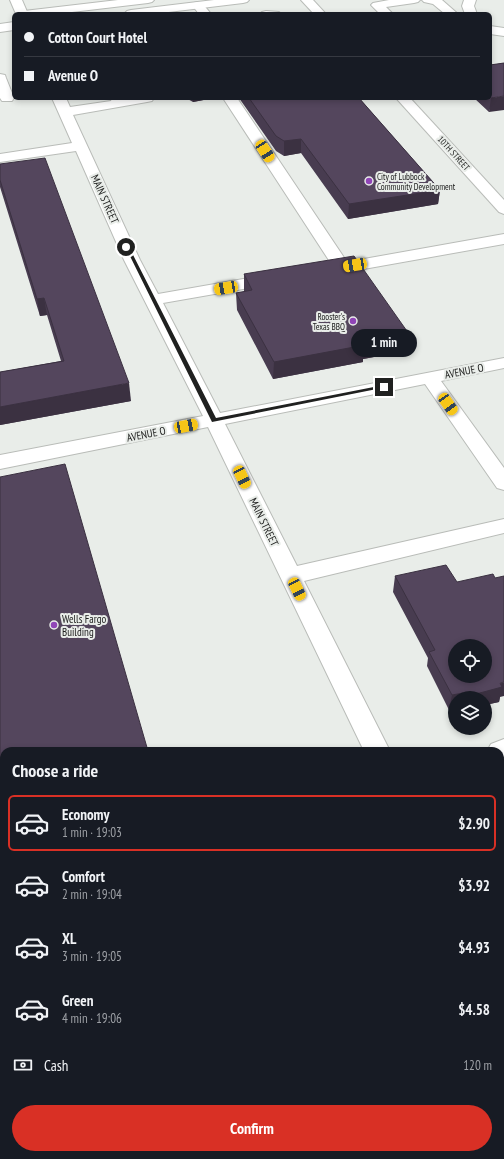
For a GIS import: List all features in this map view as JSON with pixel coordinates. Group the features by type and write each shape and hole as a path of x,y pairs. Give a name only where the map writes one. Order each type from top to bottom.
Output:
{"main road":[{"path":"16,0 22,12"},
{"path":"41,12 148,0"},
{"path":"142,12 204,6 243,0"},
{"path":"307,0 318,12"},
{"path":"385,12 377,5 414,0"},
{"path":"428,0 436,2 449,12"},
{"path":"470,0 468,6 470,12"},
{"path":"0,17 12,15"},
{"path":"0,28 12,26"},
{"path":"492,30 504,32"},
{"path":"0,78 7,98"},
{"path":"231,100 342,267"},
{"name":"10TH STREET","path":"405,100 498,195 504,208"},
{"path":"62,105 118,101"},
{"name":"MAIN STREET","path":"62,105 132,260 214,420 375,747"},
{"path":"0,158 81,146"},
{"path":"312,273 504,239"},
{"path":"153,300 289,276"},
{"name":"AVENUE O","path":"0,462 504,363"},
{"path":"430,378 504,483"},
{"path":"290,576 504,526"}],"building":[{"path":"504,63 504,96 492,98 492,65"},
{"path":"250,100 361,100 440,190 349,204 301,139 284,141 276,136"},
{"path":"45,158 129,383 0,407 0,372 64,361 44,298 37,299 0,180 0,164"},
{"name":"Rooster's Texas BBQ","path":"354,256 409,334 363,343 365,345 274,362 236,293 252,290 244,274"},
{"name":"Wells Fargo Building","path":"65,464 147,747 0,747 0,477"},
{"path":"446,565 457,582 493,574 495,578 504,576 504,682 500,683 502,687 487,691 450,691 429,652 435,650 395,576"}],"place":[{"name":"City of Lubbock Community Development","path":"369,181"},
{"name":"Rooster's Texas BBQ","path":"353,321"},
{"name":"Wells Fargo Building","path":"54,625"}],"route":[{"path":"126,247 214,420 384,387"}]}
